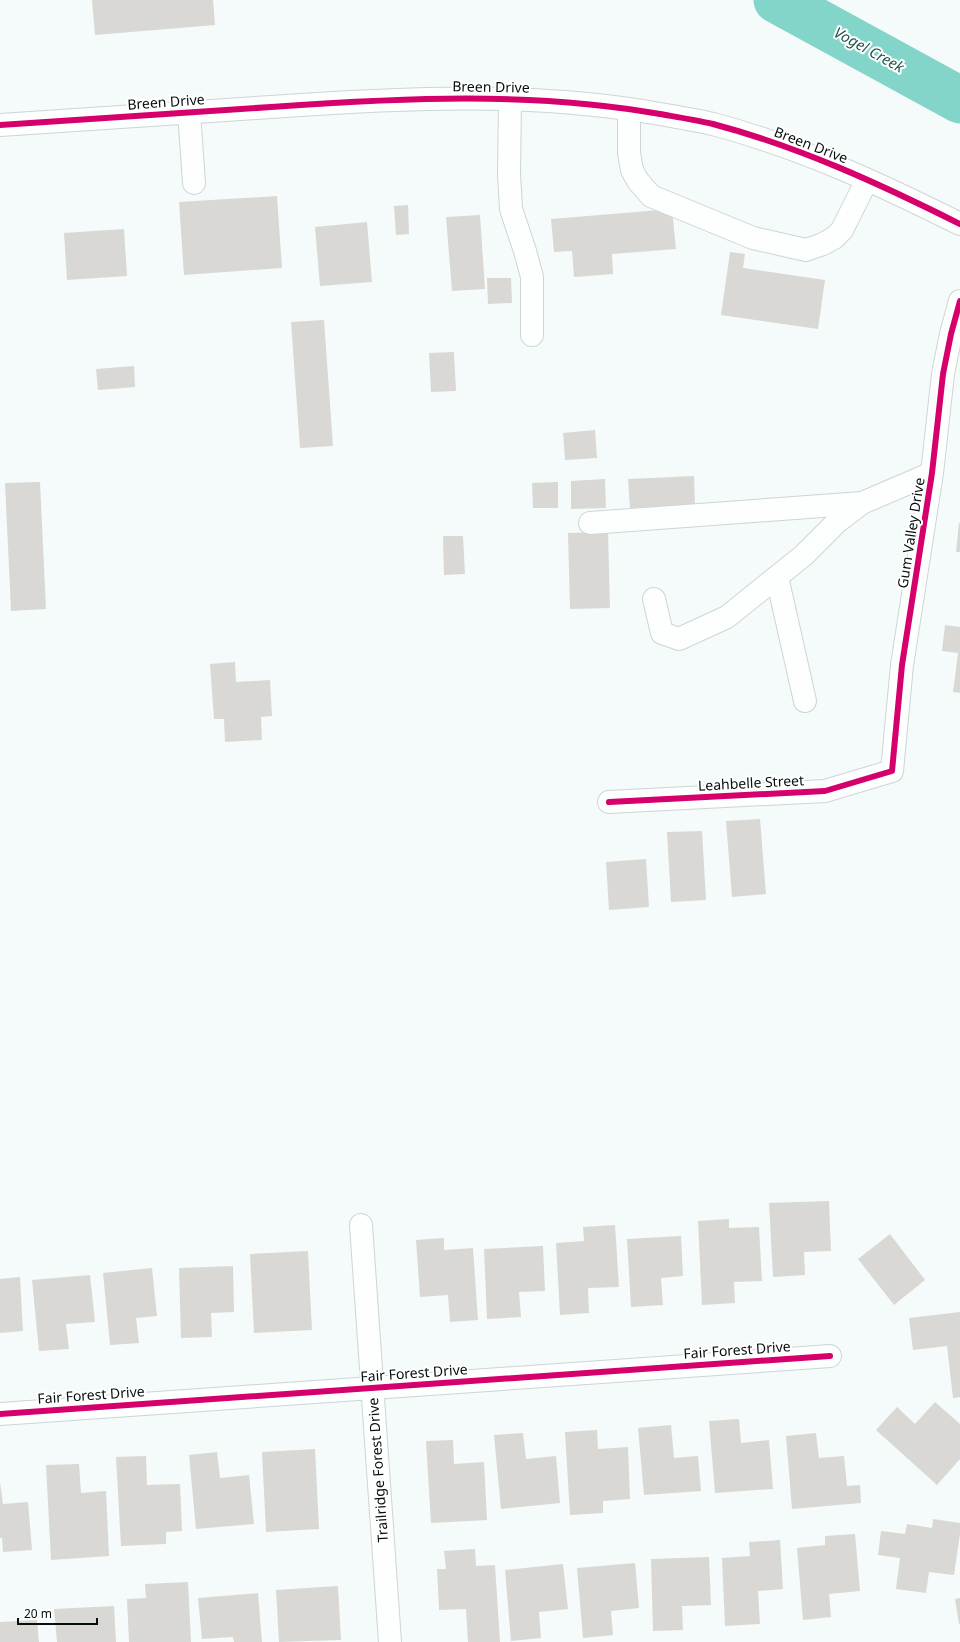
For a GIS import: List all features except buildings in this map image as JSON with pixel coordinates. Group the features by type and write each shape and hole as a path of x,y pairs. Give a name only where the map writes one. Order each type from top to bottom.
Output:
{"street":[{"name":"Breen Drive","path":"0,125 363,100 452,98 549,100 629,109 711,124 786,146 867,180 960,224"},
{"path":"510,99 509,174 511,209 532,278 532,335"},
{"path":"629,109 629,152 632,170 638,181 651,196 753,238 806,250 834,238 842,230 867,180"},
{"path":"190,112 194,182"},
{"name":"Gum Valley Drive","path":"892,771 902,665 932,473 943,374 951,334 960,301"},
{"path":"654,599 662,633 679,639 727,617 804,555 837,522 862,503 932,473"},
{"path":"590,523 862,503"},
{"path":"777,577 805,701"},
{"name":"Leahbelle Street","path":"609,802 825,791 892,771"},
{"name":"Trailridge Forest Drive","path":"361,1226 390,1642"},
{"name":"Fair Forest Drive","path":"0,1414 830,1356"}],"waterway":[{"name":"Vogel Creek","path":"777,0 960,100"}],"cycle path":[{"path":"0,125 417,99 514,99 612,107 713,124 745,133 808,155 870,181 960,224"},
{"path":"609,802 825,791 892,771 902,665 932,473 943,374 951,334 960,301"},
{"path":"0,1414 830,1356"}]}
